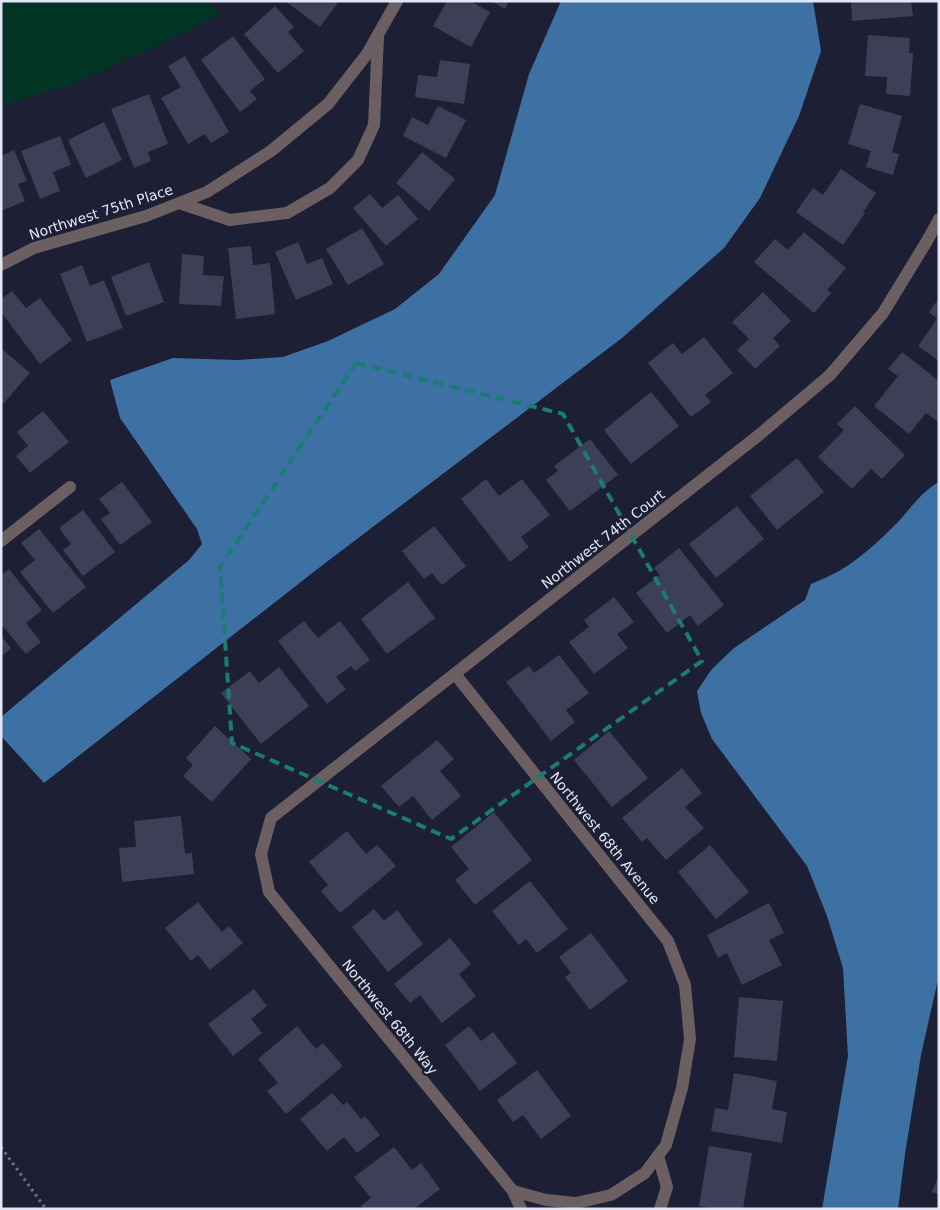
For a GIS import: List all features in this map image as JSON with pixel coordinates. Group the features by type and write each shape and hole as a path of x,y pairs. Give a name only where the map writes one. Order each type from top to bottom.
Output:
{"street":[{"name":"Northwest 75th Place","path":"1,265 34,248 146,216 207,192 271,151 328,104 367,54 397,1"},
{"path":"179,203 230,220 287,214 330,188 358,160 374,125 378,35"},
{"name":"Northwest 74th Court","path":"261,854 271,818 759,435 830,375 882,313 928,242 939,218"},
{"path":"1,541 70,487"},
{"name":"Northwest 68th Avenue","path":"455,674 668,941 685,985 690,1039 682,1088 666,1145 645,1173 610,1195 576,1203 546,1200 513,1190"},
{"name":"Northwest 68th Way","path":"261,854 269,892 513,1190 521,1209"},
{"path":"658,1156 667,1187 660,1209"}],"path":[{"path":"1,1147 46,1209"}],"highlighted area":[{"path":"356,363 563,414 702,661 451,839 232,743 220,567"}],"green space":[{"path":"1,1 209,1 220,15 71,85 1,105"}],"water":[{"path":"561,1 813,1 821,51 799,116 760,198 724,248 622,338 320,567 44,783 1,736 1,717 189,560 202,544 197,529 120,418 110,380 173,358 237,360 283,357 328,341 395,309 439,274 495,195 529,74"},
{"path":"939,482 939,975 921,1055 898,1209 822,1209 848,1056 843,968 827,916 807,866 712,739 701,713 697,691 712,669 734,648 805,600 811,584 839,571 863,555 898,522 922,495"}],"building":[{"path":"285,1 339,1 320,27"},
{"path":"447,1 470,1 490,12 471,47 433,26"},
{"path":"491,1 509,1 505,9"},
{"path":"851,1 911,1 913,16 852,21"},
{"path":"275,6 294,27 288,32 304,51 278,73 244,34"},
{"path":"868,35 910,38 909,53 913,53 910,96 886,94 887,77 865,76"},
{"path":"233,36 265,79 250,91 257,99 240,112 201,60"},
{"path":"185,56 229,132 211,143 205,134 188,144 161,98 181,87 168,66"},
{"path":"440,60 470,64 464,104 415,97 418,75 437,77"},
{"path":"149,94 168,144 148,152 151,161 134,168 111,109"},
{"path":"860,104 902,116 892,152 899,154 893,175 866,167 871,151 848,144"},
{"path":"438,106 466,120 446,158 403,136 412,117 428,125"},
{"path":"104,122 122,160 86,178 68,140"},
{"path":"60,136 71,165 53,172 60,191 40,199 21,151"},
{"path":"14,150 27,181 18,184 25,201 1,211 1,156"},
{"path":"422,152 455,179 429,211 396,183"},
{"path":"841,169 876,193 843,245 796,212 813,188 823,195"},
{"path":"370,194 382,208 398,195 418,219 386,246 353,208"},
{"path":"362,228 384,264 348,285 326,249"},
{"path":"804,232 846,268 827,290 831,293 814,313 754,262 775,239 788,250"},
{"path":"298,242 307,264 322,258 333,284 296,300 275,252"},
{"path":"251,246 253,265 270,263 275,314 236,319 228,248"},
{"path":"182,254 204,256 203,275 224,276 221,306 179,304"},
{"path":"149,262 164,302 126,316 111,277"},
{"path":"82,265 90,286 104,280 123,328 87,342 60,274"},
{"path":"12,291 26,308 40,298 72,340 40,364 1,312 1,299"},
{"path":"763,292 791,321 773,338 780,346 755,369 737,350 749,339 732,322"},
{"path":"939,298 939,361 918,346 937,319 929,312"},
{"path":"704,337 733,373 705,395 711,402 691,417 648,363 673,343 682,354"},
{"path":"1,348 30,373 3,404 1,402"},
{"path":"902,352 939,381 939,418 937,421 926,413 909,434 874,406 898,376 888,369"},
{"path":"651,392 679,426 631,464 604,430"},
{"path":"855,406 905,455 882,479 871,469 852,489 818,457 844,430 837,424"},
{"path":"43,411 69,442 30,473 16,456 28,446 17,432"},
{"path":"590,439 618,475 570,511 546,480 558,471 554,466"},
{"path":"797,458 824,492 777,530 750,496"},
{"path":"486,479 499,496 522,479 550,515 521,537 529,547 510,562 461,499"},
{"path":"122,482 152,522 120,545 101,519 110,513 99,499"},
{"path":"737,506 764,539 716,578 689,544"},
{"path":"83,510 115,552 83,576 63,550 71,544 59,528"},
{"path":"434,526 466,566 442,585 432,573 424,579 402,551"},
{"path":"39,529 86,587 53,613 20,572 35,560 21,543"},
{"path":"679,548 724,605 698,626 690,615 667,633 636,593 660,575 654,568"},
{"path":"9,569 42,610 26,623 41,642 26,654 1,624 1,575"},
{"path":"408,582 435,618 387,654 361,619"},
{"path":"614,597 634,622 617,634 628,648 594,674 569,642 589,627 584,620"},
{"path":"304,621 318,638 340,621 370,660 355,671 351,666 336,677 346,689 327,704 278,641"},
{"path":"1,636 11,648 1,657"},
{"path":"559,655 589,693 566,710 575,722 551,741 506,682 529,666 534,673"},
{"path":"279,667 309,706 261,744 221,693 250,671 259,683"},
{"path":"215,726 251,759 212,802 183,776 193,765 186,758"},
{"path":"609,731 648,778 612,807 574,760"},
{"path":"437,740 454,759 440,771 461,796 432,820 413,796 399,807 381,786"},
{"path":"682,768 702,793 685,807 704,828 666,860 647,838 642,842 622,818"},
{"path":"494,812 532,860 475,905 455,880 469,869 451,847"},
{"path":"181,816 185,854 192,853 194,874 122,882 119,848 136,847 134,821"},
{"path":"347,831 366,854 377,845 396,866 340,913 321,891 328,885 309,862"},
{"path":"710,845 749,892 716,919 678,872"},
{"path":"530,881 568,929 537,953 526,939 519,945 492,911"},
{"path":"198,902 222,932 229,926 243,943 210,970 198,955 191,961 165,928"},
{"path":"769,903 784,933 769,940 782,965 742,985 727,953 718,958 707,935"},
{"path":"374,909 384,921 397,910 423,944 388,972 352,927"},
{"path":"591,933 628,981 590,1010 565,977 571,973 559,957"},
{"path":"450,938 471,964 459,974 476,996 442,1023 420,995 410,1003 394,984"},
{"path":"254,989 267,1006 251,1019 262,1033 233,1056 208,1024"},
{"path":"739,997 783,1001 777,1061 734,1057"},
{"path":"297,1026 316,1049 323,1043 343,1066 286,1114 267,1091 278,1083 258,1059"},
{"path":"469,1026 481,1041 493,1032 517,1063 480,1091 445,1045"},
{"path":"537,1070 571,1116 541,1139 523,1115 513,1122 497,1100"},
{"path":"734,1073 777,1081 772,1109 787,1112 782,1143 711,1131 715,1108 728,1110"},
{"path":"332,1093 343,1105 347,1102 361,1119 365,1116 380,1135 357,1153 344,1137 327,1151 300,1119"},
{"path":"709,1146 752,1153 743,1209 716,1209 699,1206"},
{"path":"394,1147 412,1170 421,1163 440,1189 414,1209 363,1209 361,1206 371,1198 354,1177"},
{"path":"939,1174 939,1194 932,1192"}]}
